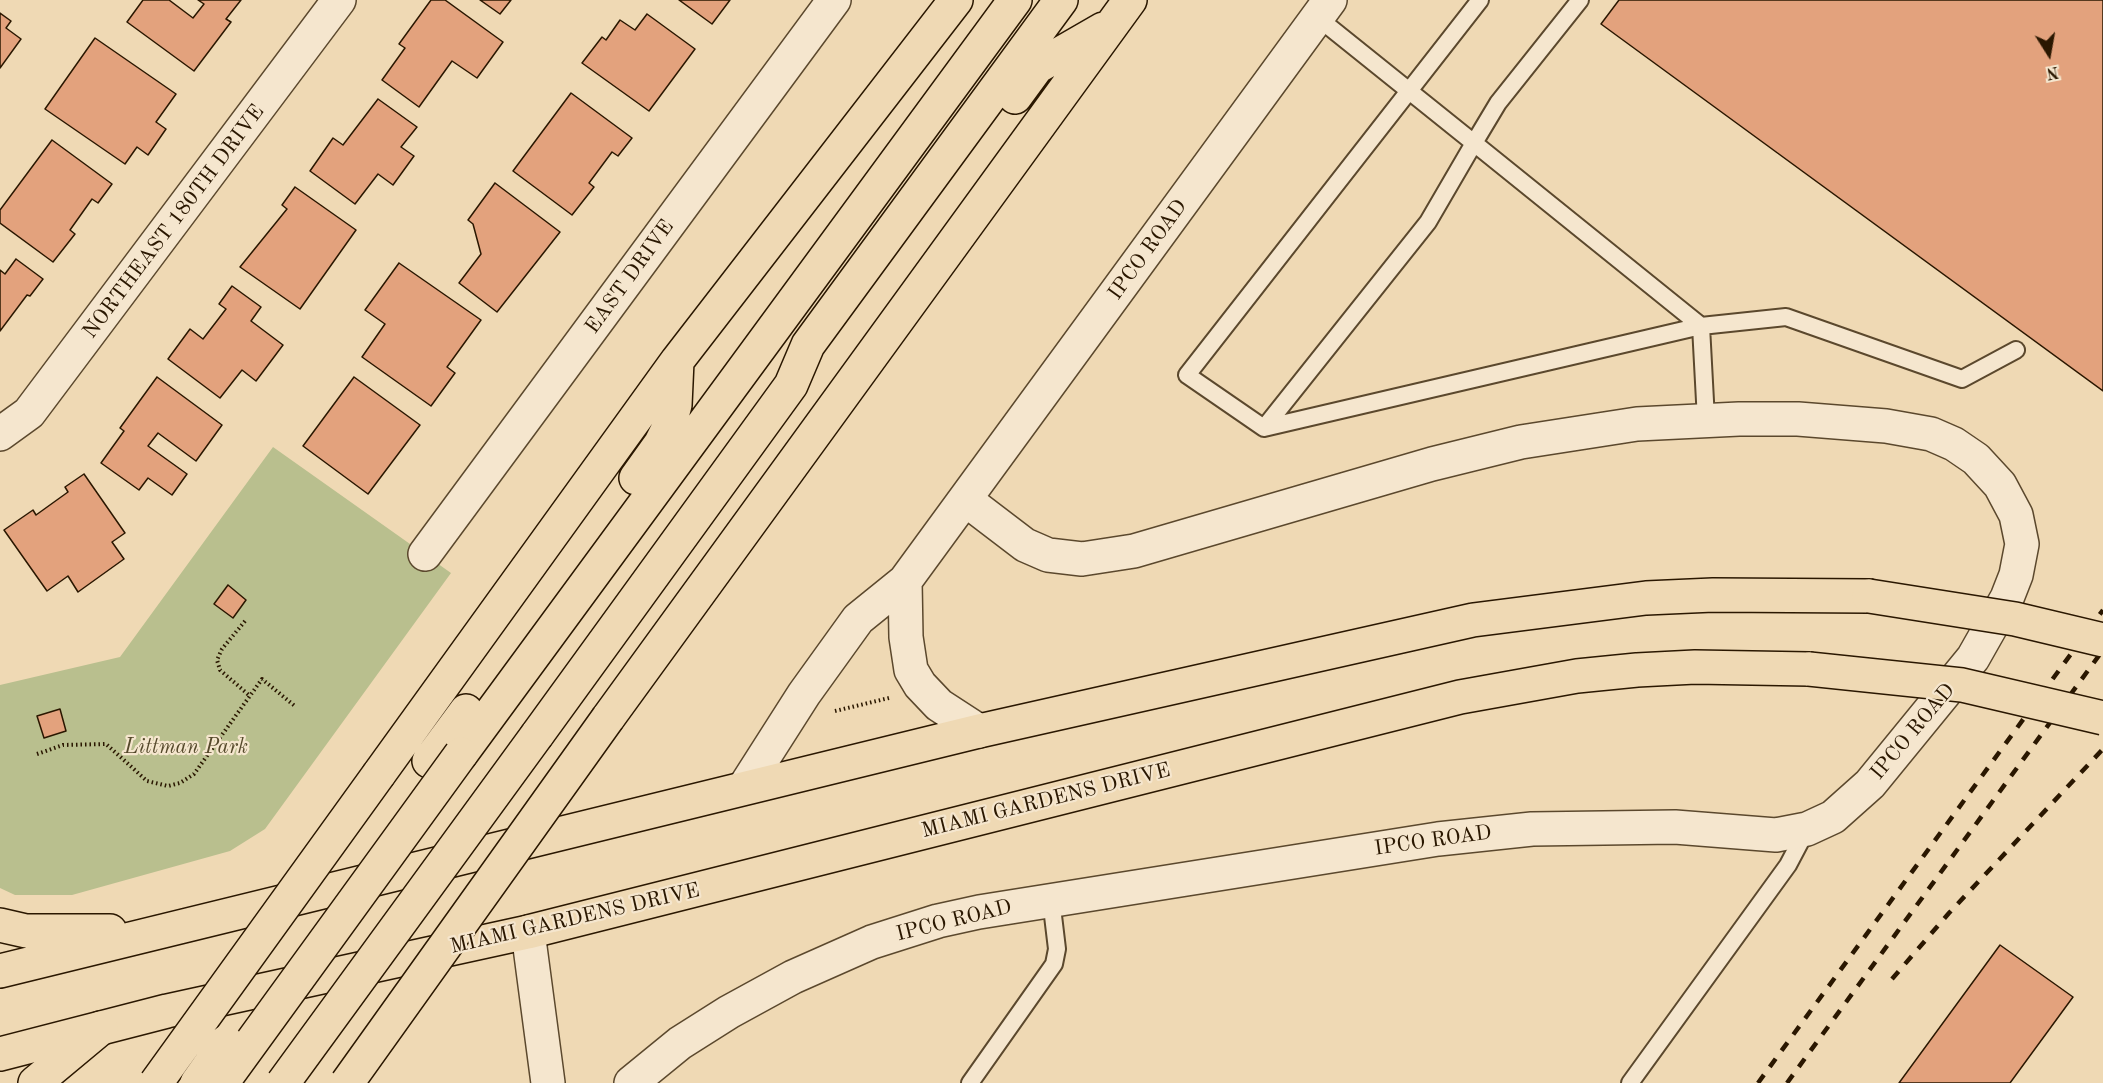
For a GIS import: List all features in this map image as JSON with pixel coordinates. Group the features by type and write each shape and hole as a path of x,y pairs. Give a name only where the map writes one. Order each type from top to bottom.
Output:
{"main road":[{"path":"156,1083 677,362 956,0"},
{"path":"222,1083 1015,0"},
{"path":"283,1083 790,385 808,345 1061,0"},
{"path":"790,385 826,356 1037,67 1121,12"},
{"path":"347,1083 1121,12"},
{"path":"196,1083 661,443 675,405 677,362"},
{"path":"0,971 979,731 1483,618 1646,598 1713,595 1869,596 2015,619 2103,639"},
{"name":"MIAMI GARDENS DRIVE","path":"0,1054 101,1028 528,932 1460,697 1577,676 1695,667 1809,669 1962,685 2103,718"},
{"path":"0,925 27,930 153,932"},
{"path":"35,1083 101,1028"}],"street":[{"name":"NORTHEAST 180TH DRIVE","path":"0,434 29,413 339,0"},
{"name":"EAST DRIVE","path":"425,554 834,0"},
{"name":"IPCO ROAD","path":"744,788 804,694 858,619 905,581 1324,8"},
{"name":"IPCO ROAD","path":"631,1083 680,1043 729,1012 830,959 872,942 938,921 1051,899 1438,839 1532,829 1696,828 1776,835 1807,829 1838,813 1870,784 1973,658 1995,622 2016,575 2022,544 2020,524 2007,495 1985,466 1954,444 1931,434 1886,426 1827,421 1706,420 1617,427 1521,442 1432,464 1134,551 1089,558 1062,558 1025,545 966,500"},
{"path":"905,581 906,637 911,670 920,685 939,705 979,731"},
{"path":"528,932 548,1083"}],"lane":[{"path":"1480,0 1187,375 1264,428 1701,326 1786,317 1962,379 2016,350"},
{"path":"1264,428 1428,222 1498,103 1580,0"},
{"path":"1324,8 1409,91 1701,326 1706,420"},
{"path":"1630,1083 1788,865 1807,829"},
{"path":"970,1083 1054,963 1057,949 1051,899"}],"path":[{"path":"245,621 222,649 218,660 220,670 250,696"},
{"path":"36,754 63,745 106,744 147,781 168,786 180,783 194,774 262,679 296,707"},
{"path":"831,712 890,698"}],"green space":[{"name":"Littman Park","path":"273,447 451,573 265,829 230,851 72,895 15,895 0,888 0,685 120,657"}],"building":[{"path":"143,0 169,0 193,18 204,4 198,0 241,0 226,19 231,22 194,71 127,22"},
{"path":"431,0 445,0 503,42 477,78 452,61 419,107 382,80 405,48 399,44"},
{"path":"480,0 511,0 500,14"},
{"path":"679,0 730,0 712,24"},
{"path":"1619,0 2103,0 2103,391 1601,24"},
{"path":"0,13 11,21 6,28 21,39 0,68"},
{"path":"647,14 695,49 649,111 582,63 602,37 606,40 620,20 635,30"},
{"path":"95,38 176,94 156,122 166,129 148,155 137,147 125,164 45,109"},
{"path":"571,93 632,138 618,156 612,152 589,183 594,187 572,215 513,171"},
{"path":"378,99 417,127 401,147 414,156 393,185 378,174 355,204 310,171 333,138 343,145"},
{"path":"52,140 112,184 98,203 92,199 70,230 75,234 53,262 0,223 0,210"},
{"path":"495,183 560,232 497,312 459,283 481,254 473,224 468,220"},
{"path":"295,187 356,230 300,309 240,267 287,209 282,205"},
{"path":"16,259 43,279 30,296 27,295 0,331 0,270 5,274"},
{"path":"399,263 481,320 447,367 455,373 431,406 362,357 385,324 365,310"},
{"path":"232,286 261,307 251,321 283,345 256,381 242,370 220,398 168,359 190,329 203,339 226,309 219,304"},
{"path":"157,377 222,425 196,461 158,433 148,446 187,474 172,495 148,478 139,490 101,463 124,431 120,428"},
{"path":"354,377 420,425 368,494 303,446"},
{"path":"84,474 125,533 112,542 124,559 78,592 68,576 47,591 4,530 33,510 36,515 68,492 65,487"},
{"path":"228,585 246,600 233,618 214,604"},
{"path":"60,709 66,731 44,738 37,716"},
{"path":"2000,945 2073,997 2010,1083 1899,1083"}],"railway":[{"path":"1758,1083 2103,610"},
{"path":"1787,1083 2103,650"},
{"path":"1892,979 1949,913 2103,749"}]}
